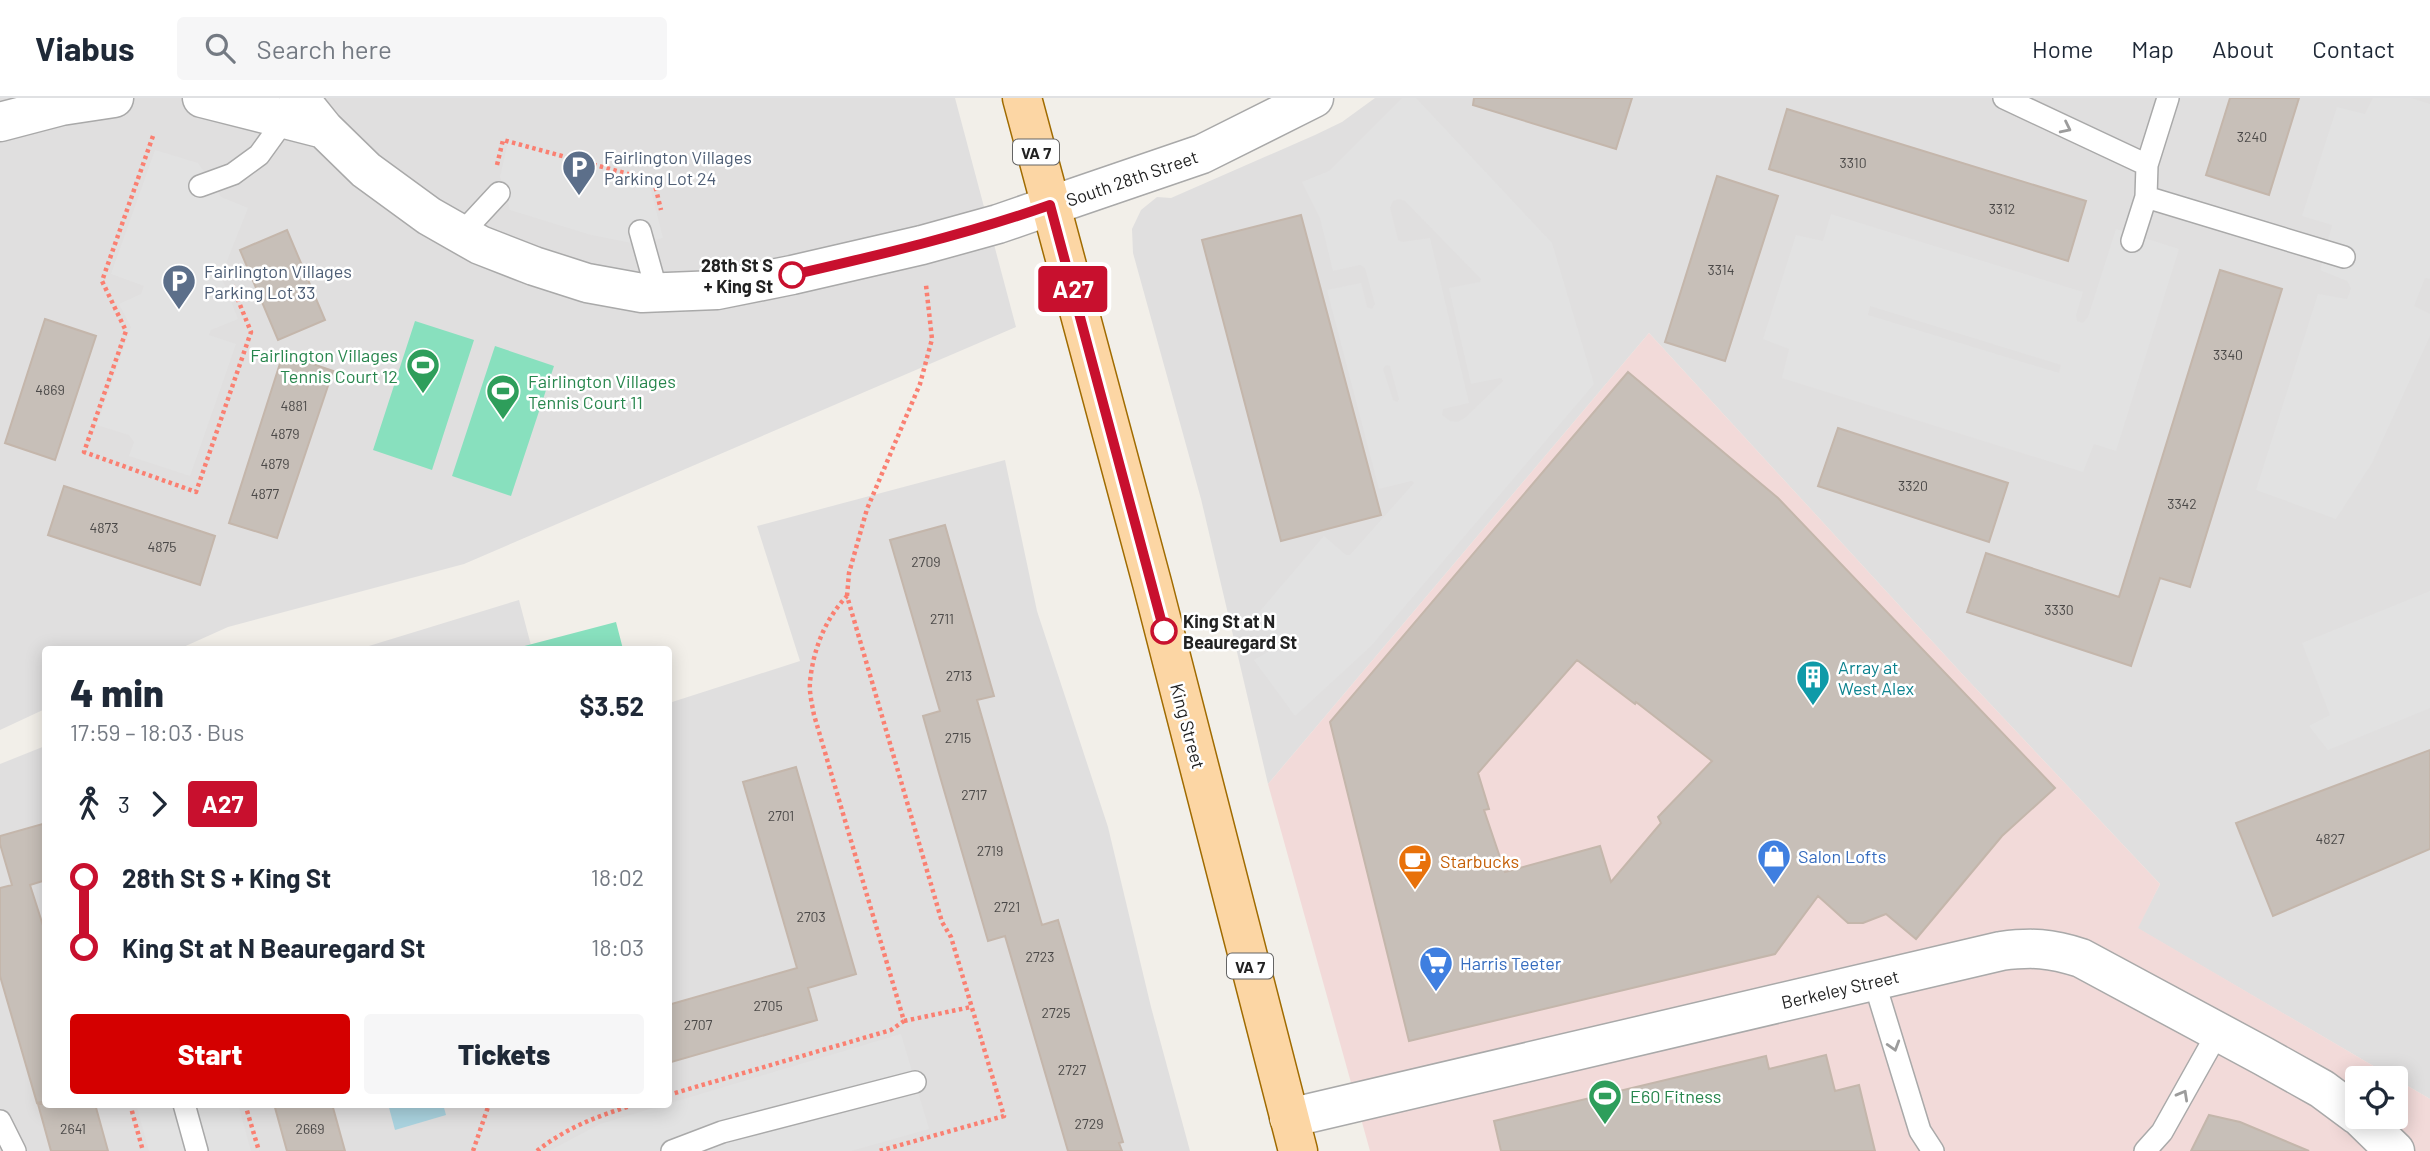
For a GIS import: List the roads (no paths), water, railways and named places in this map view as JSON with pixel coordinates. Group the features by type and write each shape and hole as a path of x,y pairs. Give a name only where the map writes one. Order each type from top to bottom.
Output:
{"main road":[{"name":"King Street","path":"1022,98 1152,583 1294,1134"}],"street":[{"path":"0,122 61,106 114,98"},
{"path":"202,98 292,109"},
{"name":"South 28th Street","path":"292,109 324,129 366,170 429,216 461,234 491,249 587,282 642,293 717,290 922,245 998,224 1202,154 1301,101"},
{"name":"Berkeley Street","path":"1294,1134 1874,981 2001,951 2032,947 2056,950 2081,958 2322,1089 2345,1106"},
{"name":"Berkeley Street","path":"2372,1129 2395,1151"}],"lane":[{"path":"2004,98 2147,165"},
{"path":"2132,241 2146,197 2147,165 2168,98"},
{"path":"200,186 233,174 259,155 292,109"},
{"path":"461,234 497,184"},
{"path":"2146,197 2344,257"},
{"path":"640,232 657,292"},
{"path":"1874,981 1920,1131 1933,1151"},
{"path":"2145,1151 2162,1132 2218,1032"},
{"path":"672,1151 722,1132 915,1082"},
{"path":"185,1108 197,1151"},
{"path":"0,1121 15,1151"}],"water":[{"path":"389,1108 444,1108 446,1115 395,1130"}],"place":[{"name":"Fairlington Villages Parking Lot 24","path":"579,197"},
{"name":"28th St S + King St","path":"792,275"},
{"name":"Fairlington Villages Parking Lot 33","path":"179,311"},
{"name":"Fairlington Villages Tennis Court 12","path":"423,395"},
{"name":"Fairlington Villages Tennis Court 11","path":"503,421"},
{"name":"King St at N Beauregard St","path":"1164,631"},
{"name":"Array at West Alex","path":"1813,707"},
{"name":"Salon Lofts","path":"1774,886"},
{"name":"Starbucks","path":"1415,891"},
{"name":"Harris Teeter","path":"1436,993"},
{"name":"E60 Fitness","path":"1605,1126"}]}
